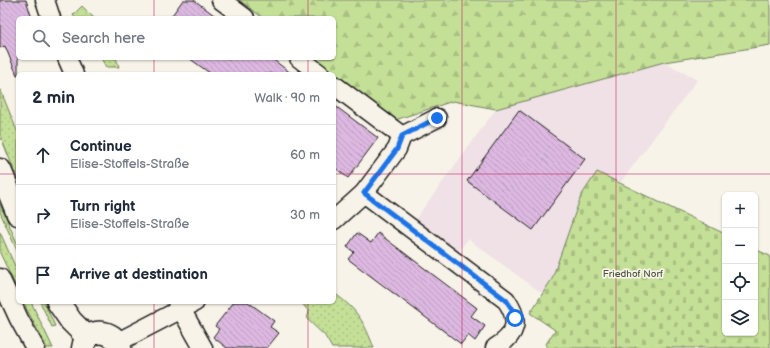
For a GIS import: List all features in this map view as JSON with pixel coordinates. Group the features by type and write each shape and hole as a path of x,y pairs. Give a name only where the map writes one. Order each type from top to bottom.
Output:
{"main road":[{"path":"0,170 16,209"},
{"path":"59,304 85,343 95,333 104,332 112,336 119,345"}],"street":[{"path":"44,0 50,16"},
{"path":"221,0 242,16"},
{"path":"68,60 73,72"},
{"path":"301,60 317,72"},
{"path":"336,86 402,136"},
{"path":"336,218 364,193 397,149 402,136 437,118"},
{"path":"364,193 506,300 512,309 515,324 510,337 495,348"},
{"path":"0,278 34,348"},
{"path":"119,345 184,305 203,348"}],"shaded area":[{"path":"664,62 697,80 620,183 597,172 581,196 552,279 543,294 468,239 455,256 412,224 496,109"}],"green space":[{"path":"239,0 770,0 770,45 664,62 496,109 453,101 395,120 336,74 336,72 333,72 318,60 336,60 336,16 260,16"},
{"path":"82,6 92,16 74,16"},
{"path":"102,60 117,60 119,67 106,67"},
{"path":"0,89 16,128 16,175 0,135"},
{"name":"Friedhof Norf","path":"597,172 722,233 722,336 758,336 758,250 770,256 770,348 548,348 546,344 555,330 530,313 552,279 581,196"},
{"path":"0,204 16,240 16,248 0,212"},
{"path":"0,232 16,268 16,287 0,253"},
{"path":"336,294 355,311 367,331 374,348 332,348 325,336 307,319 309,312 303,304 336,304"},
{"path":"24,304 32,304 53,348 47,348"},
{"path":"41,304 45,304 55,326 52,327"}],"building":[{"path":"0,0 26,0 31,16 16,16 16,60 18,60 18,72 16,73 5,46 0,48"},
{"path":"183,0 194,0 215,16 171,16"},
{"path":"192,60 274,60 289,72 208,72"},
{"path":"336,106 378,138 348,178 336,169"},
{"path":"519,110 585,159 533,230 467,181"},
{"path":"357,233 371,243 378,233 477,308 471,316 485,326 475,341 468,335 461,344 348,259 354,252 347,247"},
{"path":"232,304 251,304 274,321 270,327 279,333 267,348 227,348 213,337 219,329 215,326"}],"route":[{"path":"437,118 402,136 397,149 364,193 506,300 512,309 515,318"}]}
